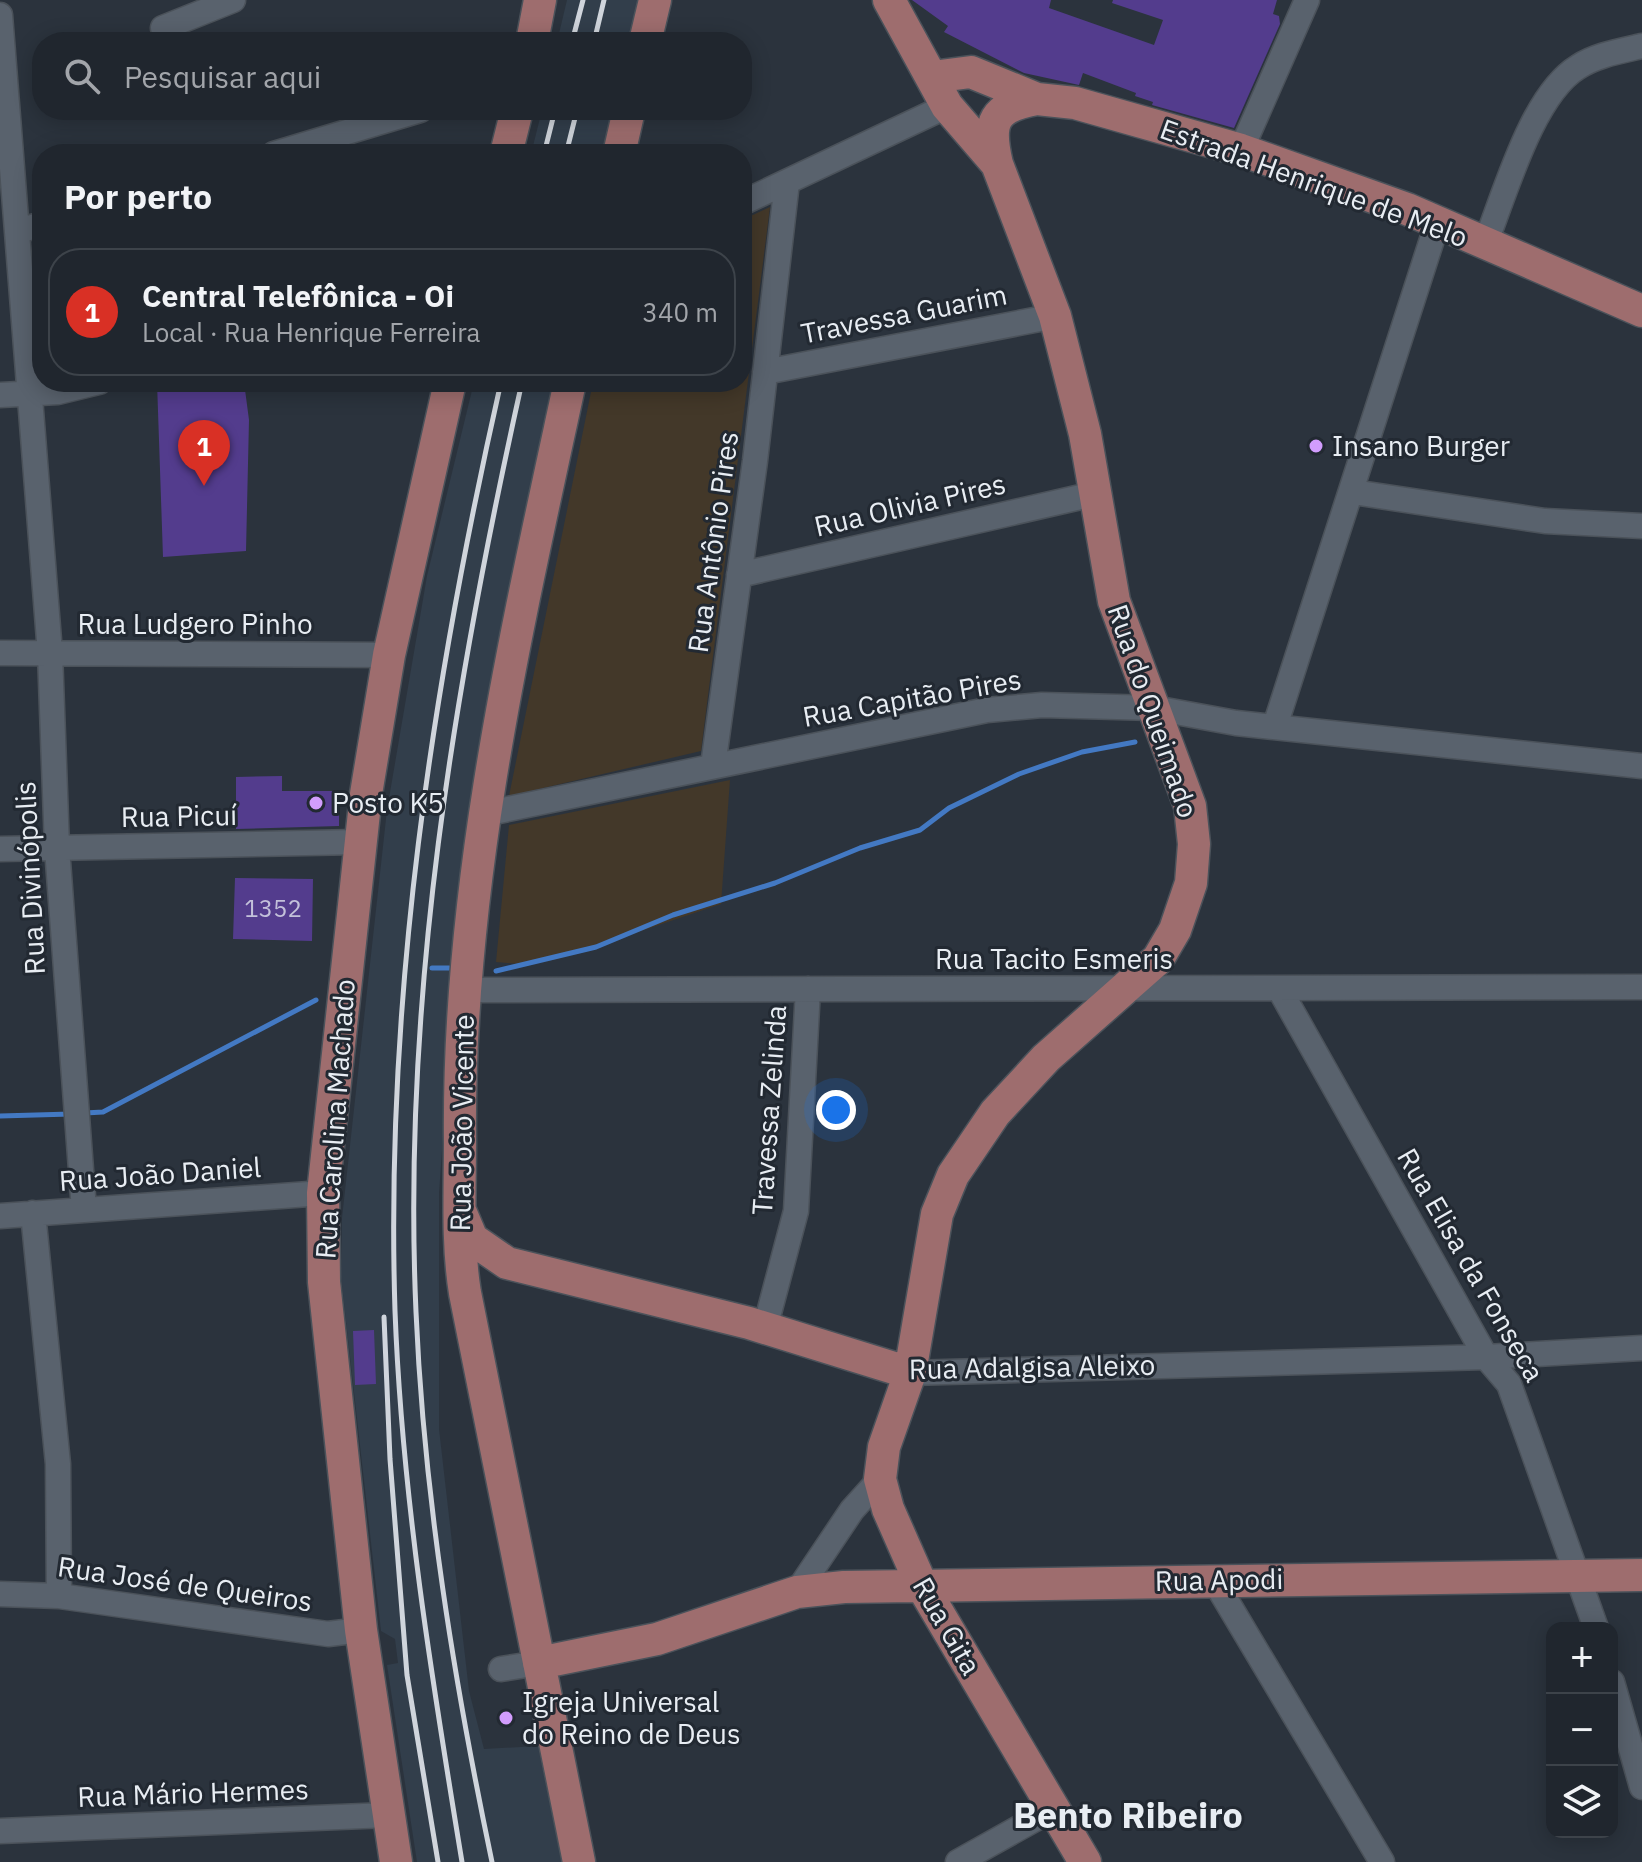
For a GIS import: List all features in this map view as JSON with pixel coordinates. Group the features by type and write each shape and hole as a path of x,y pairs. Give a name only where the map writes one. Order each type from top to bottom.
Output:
{"main road":[{"path":"534,32 540,0"},
{"path":"647,32 655,0"},
{"name":"Rua do Queimado","path":"889,0 947,106 997,164 1055,316 1069,363 1123,631 1190,806 1194,844 1191,883 1175,930 1158,959 1046,1058 995,1113 953,1175 937,1214 910,1373"},
{"name":"Estrada Henrique de Melo","path":"932,77 954,71 971,72 1037,99 1075,103 1241,150 1437,224 1642,311"},
{"path":"997,164 992,134 1000,113 1016,103 1037,99"},
{"path":"508,144 514,120"},
{"path":"621,144 627,120"},
{"name":"Rua Carolina Machado","path":"396,1862 361,1630 324,1282 323,1193 359,842 389,655 448,392"},
{"name":"Rua João Vicente","path":"568,392 529,574 484,814 465,990 459,1093 458,1234 465,1293 579,1862"},
{"name":"Rua Adalgisa Aleixo","path":"460,1213 472,1239 507,1263 765,1328 910,1373"},
{"path":"465,1293 480,1272 507,1263"},
{"name":"Rua Gita","path":"910,1373 884,1447 880,1479 888,1509 921,1584 1085,1862"},
{"name":"Rua Apodi","path":"797,1592 921,1584 1642,1575"},
{"path":"539,1663 657,1639 797,1592"}],"street":[{"path":"0,8 8,0"},
{"path":"163,28 233,0"},
{"path":"1241,150 1307,0"},
{"name":"Rua Divinópolis","path":"0,15 30,228 27,395 50,653 57,848 84,1210"},
{"path":"1485,244 1541,107 1558,82 1579,65 1642,46"},
{"path":"752,198 947,106"},
{"path":"307,144 387,120"},
{"name":"Rua Antônio Pires","path":"713,766 787,182"},
{"path":"1275,726 1437,224"},
{"name":"Travessa Guarim","path":"765,372 1055,316"},
{"path":"0,395 44,392"},
{"path":"1353,492 1545,521 1642,526"},
{"name":"Rua Olivia Pires","path":"739,575 1094,494"},
{"name":"Rua Ludgero Pinho","path":"0,653 389,655"},
{"name":"Rua Capitão Pires","path":"484,814 987,710 1042,705 1154,708 1275,726 1642,766"},
{"name":"Rua Picuí","path":"0,849 359,842"},
{"name":"Rua Tacito Esmeris","path":"465,990 1642,987"},
{"name":"Travessa Zelinda","path":"765,1328 796,1211 808,989"},
{"name":"Rua Elisa da Fonseca","path":"1280,990 1486,1357 1509,1384 1580,1575 1594,1622"},
{"name":"Rua João Daniel","path":"0,1216 323,1193"},
{"path":"33,1213 58,1464 59,1596"},
{"name":"Rua Adalgisa Aleixo","path":"910,1373 1486,1357 1642,1348"},
{"path":"797,1592 852,1510 880,1479"},
{"path":"1214,1580 1382,1862"},
{"name":"Rua José de Queiros","path":"0,1594 59,1596 328,1634 361,1630"},
{"path":"501,1669 539,1663"},
{"path":"1615,1694 1642,1787"},
{"path":"958,1862 1053,1809"},
{"name":"Rua Mário Hermes","path":"0,1831 388,1815"}],"shaded area":[{"path":"567,0 641,0 634,32 559,32"},
{"path":"540,120 615,120 609,144 534,144"},
{"path":"770,207 752,349 752,215"},
{"path":"472,392 553,392 458,928 439,1193 439,1429 469,1691 484,1749 538,1746 562,1862 417,1862 387,1665 398,1663 395,1639 381,1631 341,1277 342,1218 387,810 427,576"},
{"path":"591,392 747,392 701,751 509,796"},
{"path":"730,780 721,904 558,959 519,964 496,962 509,825"}],"building":[{"path":"912,0 1051,0 1049,8 1154,45 1163,20 1112,3 1113,0 1277,0 1273,14 1279,16 1280,24 1234,128 1152,105 1153,102 1135,96 1136,93 1083,73 1079,85 1024,73 944,32 948,26"},
{"path":"157,392 245,392 249,420 246,551 163,557"},
{"path":"282,776 282,791 339,791 339,826 236,829 236,777"},
{"path":"235,878 313,879 312,941 233,939"},
{"path":"374,1330 376,1384 355,1385 353,1331"}],"waterway":[{"path":"496,971 596,947 673,915 775,883 860,848 920,830 949,808 1019,774 1082,752 1135,742"},
{"path":"432,968 449,968"},
{"path":"85,1113 103,1112 316,1000"},
{"path":"0,1116 71,1114"}],"railway":[{"path":"575,32 583,0"},
{"path":"596,32 604,0"},
{"path":"546,144 552,120"},
{"path":"568,144 574,120"},
{"path":"462,1862 411,1519 395,1311 394,1194 406,960 418,844 454,612 499,392"},
{"path":"492,1862 453,1657 434,1520 420,1381 414,1195 417,1078 425,961 438,844 475,612 520,392"},
{"path":"384,1317 390,1459 407,1675 438,1862"}],"place":[{"name":"Insano Burger","path":"1316,446"},
{"name":"Central Telefônica - Oi","path":"204,486"},
{"name":"Posto K5","path":"316,803"},
{"name":"Igreja Universal do Reino de Deus","path":"506,1718"}],"district":[{"name":"Bento Ribeiro","path":"1128,1815"}]}
